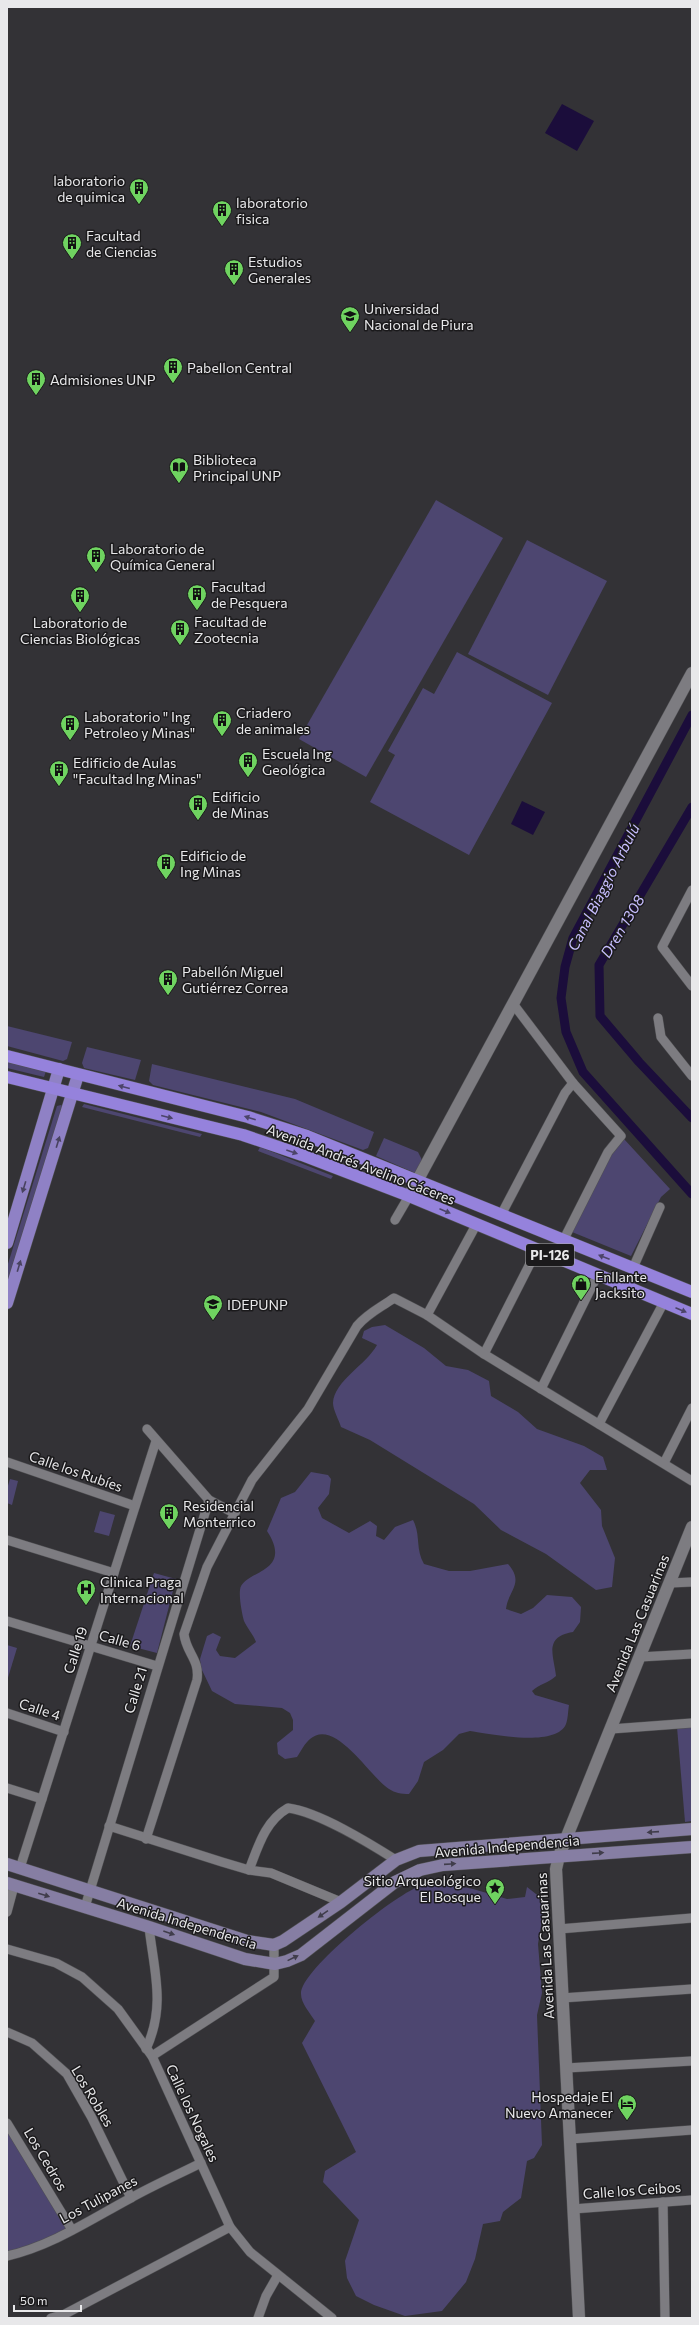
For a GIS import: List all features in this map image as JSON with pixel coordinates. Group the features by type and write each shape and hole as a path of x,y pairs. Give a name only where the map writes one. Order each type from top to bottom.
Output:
{"highway":[{"name":"Avenida Andrés Avelino Cáceres","path":"7,1056 248,1117 307,1136 562,1241 692,1292"},
{"name":"Avenida Andrés Avelino Cáceres","path":"7,1077 53,1090 243,1135 302,1155 409,1196 692,1314"}],"main road":[{"path":"7,1243 59,1070"},
{"path":"7,1304 78,1075"},
{"name":"Avenida Independencia","path":"7,1864 90,1889 247,1941 274,1945 341,1902 396,1860 419,1850 442,1847 692,1829"},
{"name":"Avenida Independencia","path":"11,1885 149,1926 245,1959 275,1964 301,1955 395,1882 420,1870 443,1865 692,1847"}],"street":[{"path":"395,1220 418,1181 514,1005 692,673"},
{"path":"692,890 662,947 692,986"},
{"path":"514,1005 573,1083 621,1136 608,1152 562,1241"},
{"path":"658,1018 662,1037 692,1076"},
{"path":"501,1215 565,1093 573,1083"},
{"path":"633,1268 660,1207"},
{"path":"427,1315 476,1225"},
{"path":"484,1354 537,1250"},
{"path":"541,1389 598,1274"},
{"path":"146,1839 196,1680 198,1666 185,1644 185,1630 207,1567 252,1480 308,1409 357,1326 367,1314 380,1308 394,1298 427,1315 484,1354 692,1481"},
{"path":"599,1424 664,1302"},
{"path":"664,1463 692,1408"},
{"path":"147,1429 209,1500 234,1513"},
{"name":"Calle 19","path":"20,1868 156,1441"},
{"name":"Calle los Rubíes","path":"7,1462 135,1506"},
{"name":"Calle 21","path":"85,1907 157,1666 209,1500"},
{"name":"Avenida Las Casuarinas","path":"579,2318 556,1869 559,1856 692,1527"},
{"path":"7,1540 114,1573"},
{"path":"670,1583 692,1582"},
{"name":"Calle 6","path":"7,1621 157,1666"},
{"path":"640,1657 692,1654"},
{"name":"Calle 4","path":"7,1713 64,1732"},
{"path":"611,1729 692,1722"},
{"path":"7,1788 42,1799"},
{"path":"249,1870 263,1834 279,1813 288,1808 314,1816 374,1846 396,1860"},
{"path":"109,1826 146,1839 249,1870 272,1873 341,1902"},
{"path":"7,1912 11,1885"},
{"path":"559,1928 692,1918"},
{"path":"149,1926 159,1997 154,2034 149,2052"},
{"path":"149,2052 274,1976 274,1945"},
{"name":"Calle los Nogales","path":"7,1949 56,1963 82,1977 118,2009 149,2052 230,2227 250,2252 332,2318"},
{"path":"562,1998 692,1989"},
{"name":"Los Robles","path":"7,2032 32,2043 67,2074 92,2118 131,2198"},
{"path":"566,2068 692,2061"},
{"name":"Los Cedros","path":"7,2123 72,2230"},
{"path":"570,2139 692,2130"},
{"name":"Los Tulipanes","path":"7,2256 23,2252 72,2230 131,2198 201,2163"},
{"name":"Calle los Ceibos","path":"573,2208 692,2200"},
{"path":"663,2202 665,2318"},
{"path":"52,2318 65,2314 230,2227"},
{"path":"258,2318 266,2296 278,2275"}],"shaded area":[{"path":"562,104 594,121 577,151 545,133"},
{"path":"436,500 503,538 366,777 299,739"},
{"path":"527,540 607,581 548,695 468,654"},
{"path":"457,652 552,703 469,855 370,802 395,755 388,751 423,688 434,694"},
{"path":"522,801 545,812 533,835 511,824"},
{"path":"7,1026 72,1042 67,1059 63,1061 7,1046"},
{"path":"87,1047 141,1060 135,1080 84,1068 82,1063"},
{"path":"7,1061 46,1071 44,1077 7,1068"},
{"path":"152,1064 295,1099 374,1132 368,1148 363,1150 261,1112 153,1085 149,1081"},
{"path":"84,1104 202,1134 200,1137 82,1107"},
{"path":"61,1105 64,1108 7,1294 7,1267 57,1106"},
{"path":"384,1138 418,1152 422,1160 415,1173 376,1156"},
{"path":"624,1139 670,1189 661,1197 631,1256 572,1232 613,1151"},
{"path":"260,1147 333,1176 331,1179 258,1151"},
{"path":"385,1325 424,1348 446,1366 468,1370 489,1381 491,1396 518,1412 537,1429 584,1446 603,1457 607,1470 590,1470 580,1483 601,1510 602,1526 615,1558 612,1587 596,1590 546,1554 501,1530 474,1504 370,1440 341,1427 333,1406 335,1395 344,1380 366,1359 377,1345 362,1338 364,1331 372,1327"},
{"path":"311,1472 328,1475 331,1479 329,1494 318,1508 322,1518 349,1533 370,1521 377,1526 376,1536 384,1540 395,1527 413,1520 417,1531 421,1558 424,1564 449,1571 470,1571 508,1564 513,1571 515,1582 506,1609 521,1614 533,1608 547,1595 572,1597 581,1607 580,1622 573,1632 557,1638 554,1643 552,1648 556,1676 532,1691 535,1695 569,1705 566,1724 560,1731 550,1736 537,1738 522,1738 470,1731 459,1734 443,1750 424,1762 418,1781 409,1794 403,1794 389,1789 381,1783 352,1751 341,1742 330,1736 320,1734 310,1739 297,1757 285,1759 278,1754 277,1743 293,1730 293,1720 290,1713 282,1708 235,1704 212,1691 201,1668 200,1659 207,1636 213,1633 221,1637 216,1650 220,1656 235,1658 256,1642 244,1621 240,1601 240,1590 243,1583 265,1569 271,1563 275,1556 274,1545 267,1531 281,1498 295,1492"},
{"path":"10,1479 18,1481 12,1505 7,1503 7,1489"},
{"path":"100,1511 115,1515 109,1536 94,1532"},
{"path":"154,1573 176,1579 157,1653 130,1646"},
{"path":"7,1645 17,1648 7,1681"},
{"path":"677,1727 692,1727 692,1821 685,1822"},
{"path":"449,1884 507,1899 525,1897 527,1887 545,1901 538,1944 542,1993 537,2015 542,2145 534,2158 527,2161 521,2198 503,2212 500,2221 483,2224 475,2259 466,2282 442,2311 405,2316 374,2305 356,2296 347,2278 345,2261 359,2220 323,2182 325,2171 356,2152 302,2043 315,2021 304,2004 301,1994 305,1983 316,1968 350,1934 371,1918 406,1893 418,1887"},
{"path":"7,2123 72,2230 7,2256"}],"waterway":[{"name":"Canal Biaggio Arbulú","path":"692,715 573,938 565,967 561,998 566,1032 583,1072 692,1194"},
{"name":"Dren 1308","path":"692,807 599,965 600,1016 639,1062 692,1118"}],"place":[{"name":"laboratorio de quimica","path":"139,205"},
{"name":"laboratorio fisica","path":"222,227"},
{"name":"Facultad de Ciencias","path":"72,260"},
{"name":"Estudios Generales","path":"234,286"},
{"name":"Universidad Nacional de Piura","path":"350,333"},
{"name":"Pabellon Central","path":"173,384"},
{"name":"Admisiones UNP","path":"36,396"},
{"name":"Biblioteca Principal UNP","path":"179,484"},
{"name":"Laboratorio de Química General","path":"96,573"},
{"name":"Facultad de Pesquera","path":"197,611"},
{"name":"Laboratorio de Ciencias Biológicas","path":"80,613"},
{"name":"Facultad de Zootecnia","path":"180,646"},
{"name":"Criadero de animales","path":"222,737"},
{"name":"Laboratorio \" Ing Petroleo y Minas\"","path":"70,741"},
{"name":"Escuela Ing Geológica","path":"248,778"},
{"name":"Edificio de Aulas \"Facultad Ing Minas\"","path":"59,787"},
{"name":"Edificio de Minas","path":"198,821"},
{"name":"Edificio de Ing Minas","path":"166,880"},
{"name":"Pabellón Miguel Gutiérrez Correa","path":"168,996"},
{"name":"Enllante Jacksito","path":"581,1301"},
{"name":"IDEPUNP","path":"213,1321"},
{"name":"Residencial Monterrico","path":"169,1530"},
{"name":"Clinica Praga Internacional","path":"86,1606"},
{"name":"Sitio Arqueológico El Bosque","path":"495,1905"},
{"name":"Hospedaje El Nuevo Amanecer","path":"627,2121"}]}
